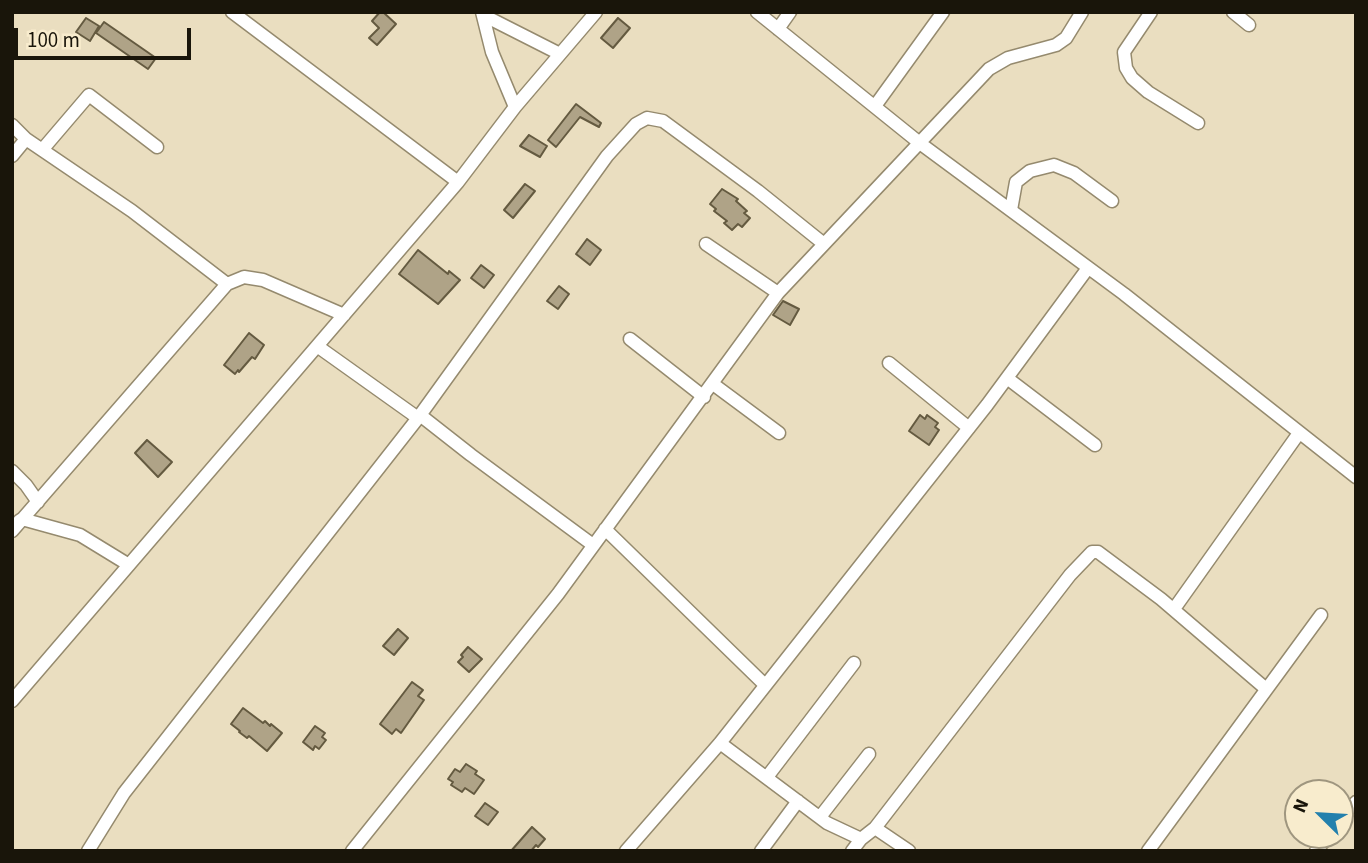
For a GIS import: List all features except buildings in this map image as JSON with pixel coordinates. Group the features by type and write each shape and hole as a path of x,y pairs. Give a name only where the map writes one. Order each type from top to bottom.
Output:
{"street":[{"path":"232,12 458,182"},
{"path":"12,701 458,182 515,107 596,12"},
{"path":"757,12 921,144 1088,268 1356,477"},
{"path":"778,29 790,12"},
{"path":"875,106 943,12"},
{"path":"352,851 558,594 778,293 989,69 1008,58 1056,45 1066,38 1082,12"},
{"path":"1151,12 1124,52 1126,68 1132,78 1148,93 1198,123"},
{"path":"1233,12 1249,24"},
{"path":"482,13 492,52 515,107"},
{"path":"482,13 560,54"},
{"path":"42,150 89,95 158,147"},
{"path":"88,851 124,793 419,417 607,156 636,124 647,118 663,121 824,244"},
{"path":"12,125 26,139 132,211 227,284"},
{"path":"12,156 26,139"},
{"path":"1011,210 1016,182 1030,171 1054,165 1074,173 1112,201"},
{"path":"706,244 778,293"},
{"path":"626,851 720,743 969,428 1088,268"},
{"path":"12,531 17,522 38,502 227,284 244,277 263,280 344,314"},
{"path":"631,339 704,397"},
{"path":"317,346 593,545"},
{"path":"889,363 969,428"},
{"path":"1007,378 1095,445"},
{"path":"713,384 779,433"},
{"path":"1174,609 1299,433"},
{"path":"12,471 38,502"},
{"path":"17,522 79,535 129,565"},
{"path":"605,528 765,685"},
{"path":"852,851 861,839 875,828 1092,552 1098,552 1174,609 1265,688"},
{"path":"1148,851 1321,615"},
{"path":"767,778 855,663"},
{"path":"720,743 820,817 861,839"},
{"path":"820,817 869,754"},
{"path":"761,851 798,801"},
{"path":"875,828 909,851"}]}
